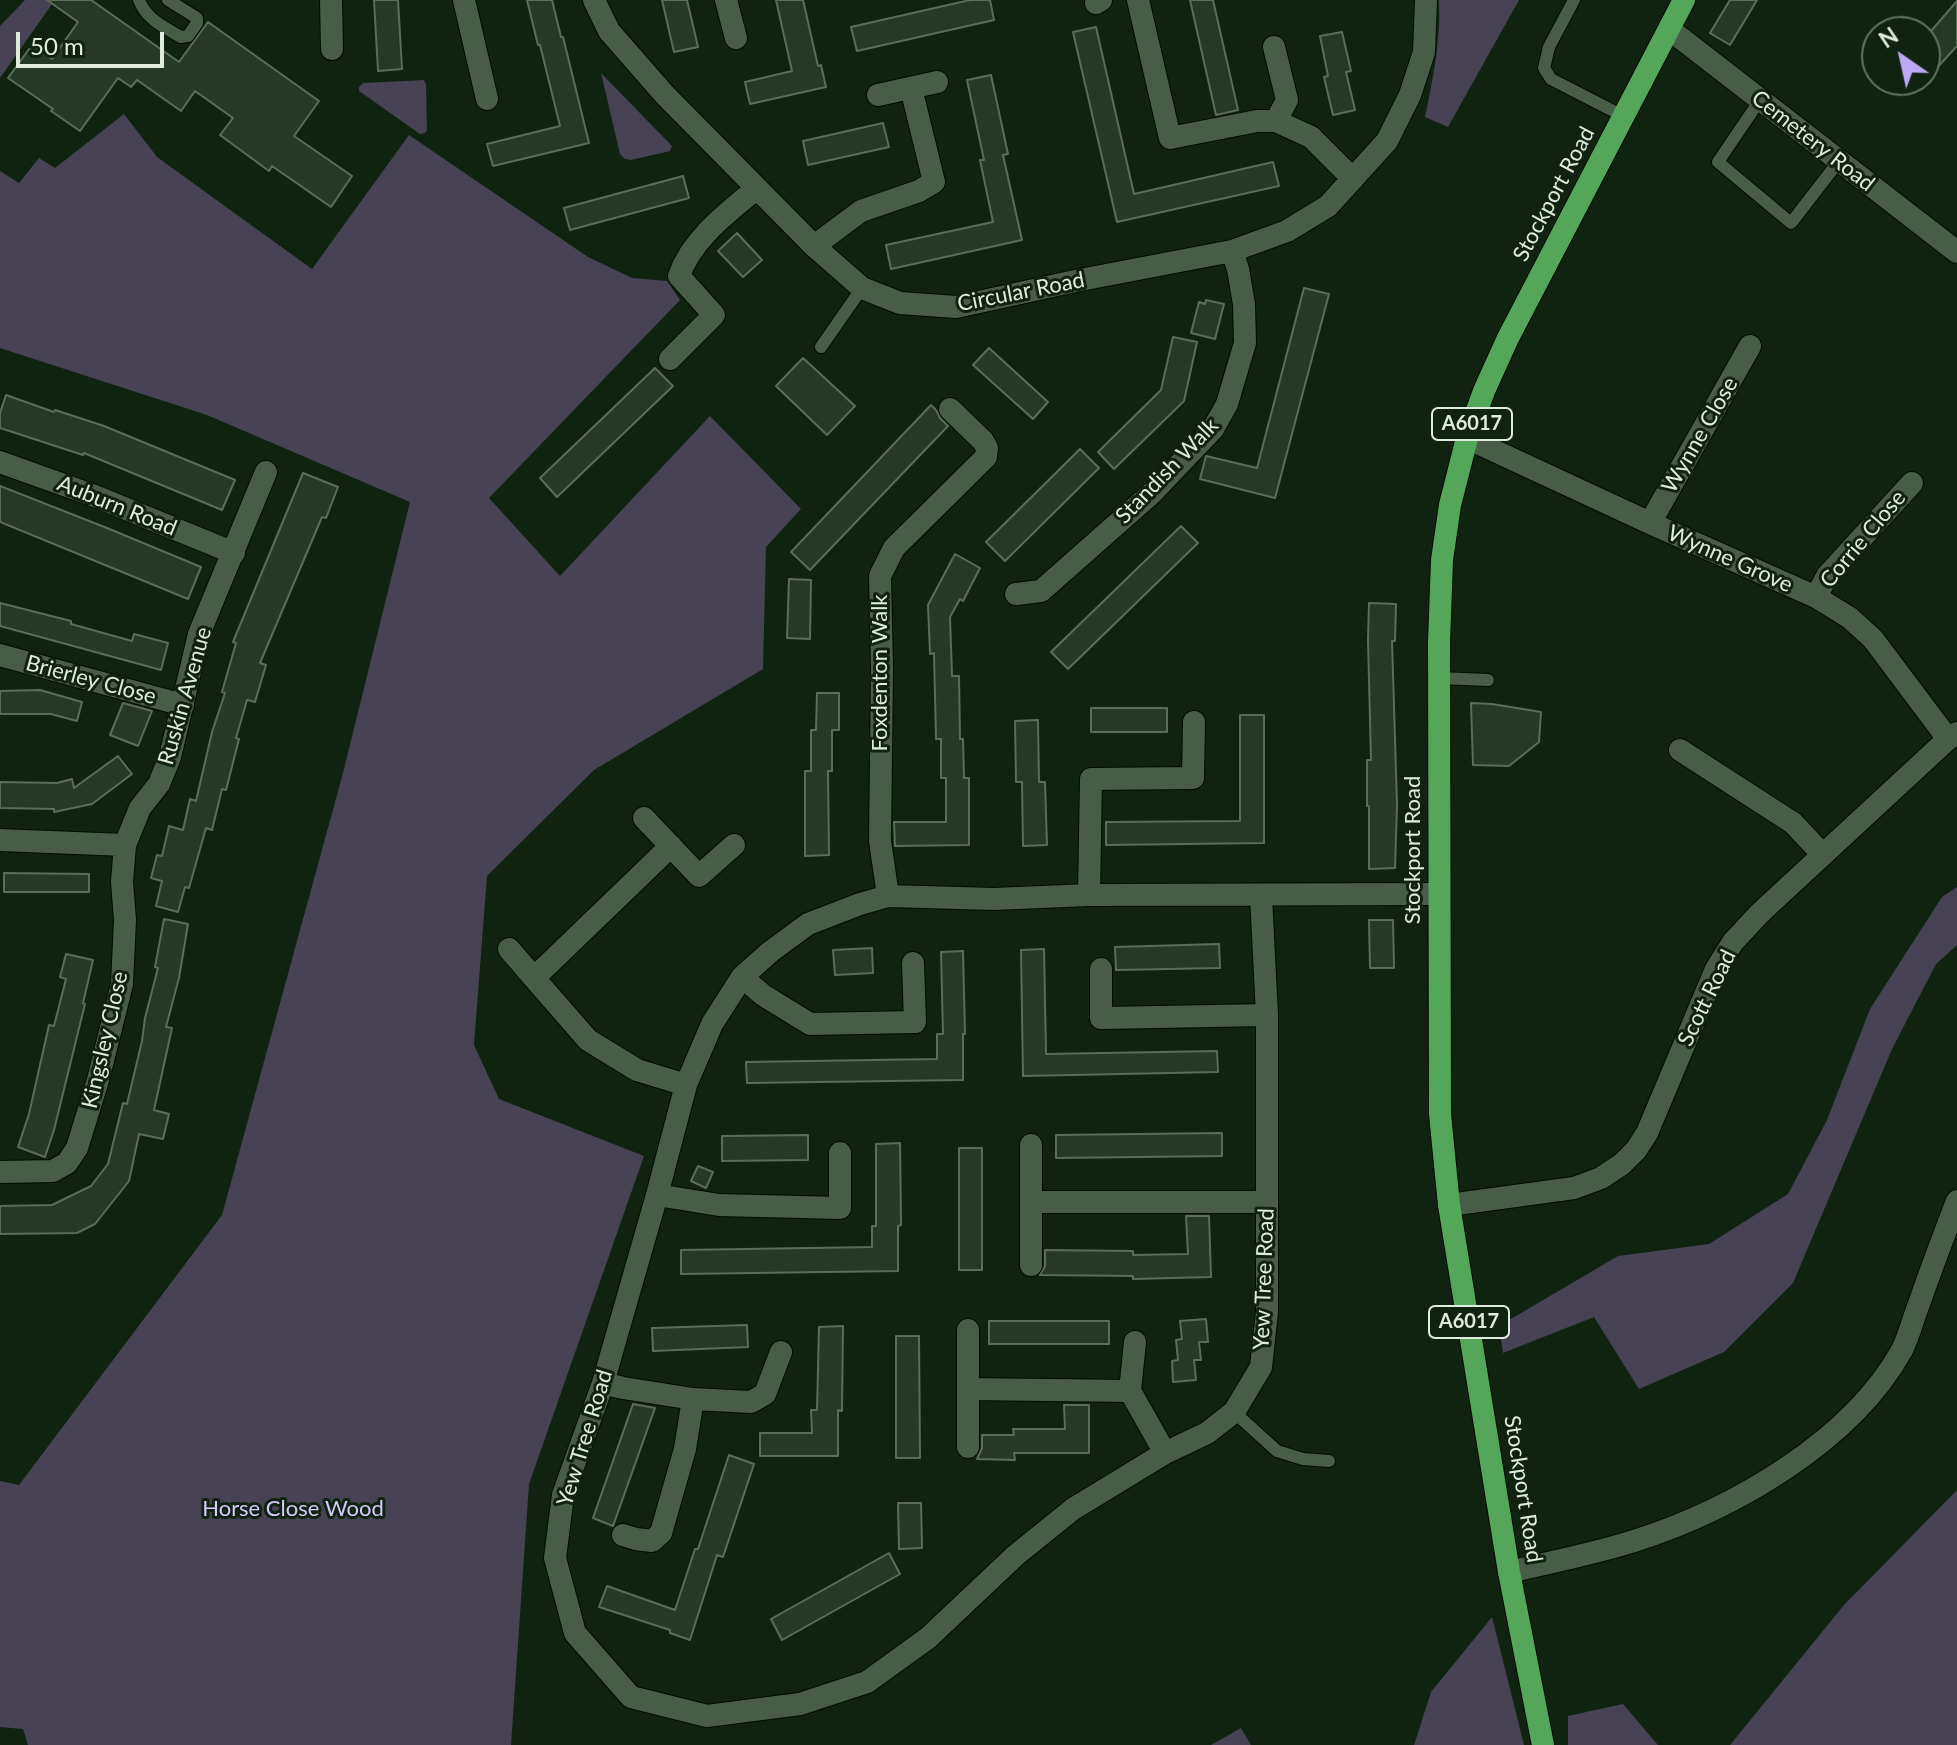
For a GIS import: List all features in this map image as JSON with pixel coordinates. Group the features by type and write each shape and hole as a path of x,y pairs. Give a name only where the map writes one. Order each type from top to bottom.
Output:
{"highway":[{"name":"Stockport Road","path":"1543,1745 1509,1572 1449,1205 1440,1114 1439,643 1442,560 1450,505 1467,438 1484,391 1508,338 1684,0"}],"street":[{"path":"331,0 332,49"},
{"path":"464,0 487,99"},
{"name":"Circular Road","path":"594,0 609,31 664,94 814,246 862,288 900,303 956,307 1232,251 1287,231 1328,206 1387,141 1410,95 1424,52 1426,0"},
{"path":"726,0 736,38"},
{"path":"1138,0 1170,138 1257,121 1276,121 1311,137 1353,179"},
{"name":"Cemetery Road","path":"1669,29 1956,249"},
{"path":"1274,47 1287,100 1276,121"},
{"path":"878,95 937,82"},
{"path":"814,246 861,211 919,191 934,182 911,88"},
{"path":"670,359 714,315 679,276 684,262 699,241 756,189"},
{"name":"Standish Walk","path":"1016,594 1041,591 1152,493 1213,429 1227,404 1245,343 1244,304 1232,251"},
{"name":"Wynne Close","path":"1650,523 1750,346"},
{"name":"Foxdenton Walk","path":"888,896 880,841 880,576 894,548 986,457 987,448 983,441 950,409"},
{"name":"Wynne Grove","path":"1467,438 1816,597 1850,618 1873,639 1952,736"},
{"name":"Auburn Road","path":"0,462 92,495 234,553"},
{"name":"Ruskin Avenue","path":"125,845 140,808 159,784 170,757 199,634 266,472"},
{"name":"Corrie Close","path":"1816,597 1827,576 1912,483"},
{"name":"Brierley Close","path":"0,655 183,705"},
{"path":"1089,895 1091,779 1193,778 1194,722"},
{"name":"Scott Road","path":"1449,1205 1574,1188 1601,1178 1622,1164 1647,1133 1716,969 1733,942 1760,913 1952,736"},
{"path":"1680,750 1793,823 1823,855"},
{"path":"644,818 699,876 734,845"},
{"path":"0,840 125,845"},
{"name":"Kingsley Close","path":"0,1172 53,1171 67,1163 77,1148 122,984 125,845"},
{"path":"534,978 671,846"},
{"name":"Yew Tree Road","path":"1261,896 1267,1015 1267,1312 1261,1367 1234,1412 1207,1433 1165,1453 1073,1509 1016,1555 928,1638 867,1682 800,1704 707,1716 631,1697 575,1633 555,1558 563,1495 603,1383 686,1085 712,1024 742,977 808,924 888,896 994,899 1089,895 1439,894"},
{"path":"509,949 588,1040 637,1070 686,1085"},
{"path":"742,977 763,995 810,1024 915,1022 913,963"},
{"path":"1101,969 1101,1018 1267,1015"},
{"path":"1031,1145 1031,1265"},
{"path":"657,1195 719,1205 840,1208 840,1153"},
{"path":"1509,1572 1633,1541 1689,1520 1761,1483 1841,1426 1875,1390 1903,1348 1957,1201"},
{"path":"1031,1202 1266,1202"},
{"path":"968,1330 968,1447"},
{"path":"1135,1342 1130,1391 1165,1453"},
{"path":"603,1383 693,1399 751,1402 765,1394 781,1352"},
{"path":"968,1389 1130,1391"},
{"path":"623,1535 652,1541 661,1533 685,1449 693,1399"}],"lane":[{"path":"139,0 151,18 181,37 188,36 197,18 168,0"},
{"path":"1574,0 1549,47 1544,68 1551,79 1623,116"},
{"path":"1760,100 1718,162 1791,223 1839,161"},
{"path":"821,347 862,288"},
{"path":"1439,678 1488,680"},
{"path":"1234,1412 1277,1451 1303,1459 1329,1461"}],"green space":[{"path":"25,0 61,0 52,4 0,78 0,26"},
{"path":"1439,0 1519,0 1448,127 1425,117 1438,44"},
{"path":"601,73 672,146 670,151 631,160 620,154"},
{"path":"424,80 427,130 420,134 359,91 363,83"},
{"name":"Horse Close Wood","path":"124,114 157,157 312,269 409,135 588,257 632,278 667,281 680,300 489,498 560,576 710,416 801,509 766,547 763,669 594,770 487,876 474,1045 499,1099 644,1156 529,1484 511,1745 28,1745 23,1729 0,1727 0,1481 19,1485 222,1215 343,773 410,502 207,415 0,348 0,171 19,183 39,158 55,168"},
{"path":"1957,887 1957,945 1936,964 1892,1049 1793,1283 1724,1352 1639,1389 1594,1317 1503,1353 1499,1326 1618,1256 1709,1244 1788,1194 1827,1120 1870,1009 1942,897"},
{"path":"1957,1490 1957,1745 1730,1745 1844,1605"},
{"path":"1492,1617 1524,1745 1414,1745 1431,1692"},
{"path":"1623,1704 1658,1745 1568,1745 1568,1716"},
{"path":"1241,1728 1251,1745 1211,1745"}],"building":[{"path":"47,0 91,0 179,62 208,22 319,101 294,136 352,176 331,207 272,166 269,171 220,135 233,118 195,91 181,111 137,80 131,87 118,78 80,131 8,78 32,45 52,59 78,22"},
{"path":"374,0 398,0 402,69 378,71"},
{"path":"527,0 552,0 589,143 493,166 487,144 560,126"},
{"path":"662,0 687,0 698,47 674,52"},
{"path":"776,0 803,0 826,87 750,104 745,82 792,71"},
{"path":"970,0 990,0 994,20 857,51 851,27"},
{"path":"1190,0 1213,0 1238,110 1216,115"},
{"path":"1730,0 1757,0 1730,45 1710,33"},
{"path":"1957,1 1957,46 1941,63 1941,20"},
{"path":"1096,27 1134,194 1273,162 1279,186 1117,222 1073,32"},
{"path":"1342,32 1351,71 1346,72 1355,110 1333,115 1324,77 1328,76 1320,36"},
{"path":"991,75 1008,154 1003,155 1022,240 891,269 886,245 993,222 967,80"},
{"path":"883,123 889,147 808,165 803,141"},
{"path":"683,176 689,198 570,230 564,208"},
{"path":"737,233 762,260 743,277 718,251"},
{"path":"1304,288 1329,294 1275,498 1200,479 1206,456 1257,468"},
{"path":"1206,300 1224,304 1215,339 1191,333 1199,302 1205,304"},
{"path":"1173,337 1197,342 1184,401 1114,469 1098,452 1161,390"},
{"path":"989,348 1048,402 1033,419 973,365"},
{"path":"803,358 855,406 827,435 776,386"},
{"path":"655,368 673,386 557,497 540,478"},
{"path":"6,395 104,426 235,480 222,510 84,453 0,428 0,413"},
{"path":"931,405 948,426 810,570 791,552"},
{"path":"1080,449 1099,468 1005,561 986,542"},
{"path":"303,473 338,487 326,518 322,517 260,663 266,665 255,702 247,700 226,790 222,789 212,830 206,828 189,888 185,887 178,912 156,906 162,881 151,878 157,855 162,856 169,826 183,830 190,799 196,801 212,732 225,693 222,692 236,643 233,642"},
{"path":"0,486 201,567 188,599 0,522"},
{"path":"1181,526 1198,543 1068,669 1051,652"},
{"path":"955,554 980,568 963,601 960,599 950,617 952,676 959,676 964,778 969,778 969,845 895,846 894,822 946,822 946,778 941,778 941,739 936,739 934,653 930,654 928,605"},
{"path":"789,579 811,580 810,639 787,638"},
{"path":"0,603 132,641 134,634 168,643 161,670 0,626"},
{"path":"1369,603 1396,604 1395,641 1392,641 1397,805 1395,868 1369,869"},
{"path":"40,690 82,702 77,721 51,714 0,714 0,691"},
{"path":"817,693 839,693 839,730 832,730 832,771 828,771 829,855 805,856 805,771 811,771 811,730 816,730"},
{"path":"123,703 152,711 138,746 110,735"},
{"path":"1471,703 1541,712 1539,742 1509,766 1473,765"},
{"path":"1091,708 1167,708 1167,732 1091,732"},
{"path":"1240,715 1264,715 1264,843 1106,845 1106,822 1240,821"},
{"path":"1038,720 1039,782 1045,782 1047,845 1023,846 1022,782 1016,782 1015,721"},
{"path":"118,756 132,774 92,804 54,812 54,809 0,808 0,782 57,783 72,779 74,788"},
{"path":"4,873 89,874 89,892 4,892"},
{"path":"164,919 188,924 179,978 166,1027 172,1028 154,1110 169,1114 163,1139 139,1134 129,1181 95,1224 77,1233 0,1234 0,1206 52,1205 91,1186 108,1164 142,1041 158,968 155,967"},
{"path":"1369,920 1393,920 1394,968 1370,968"},
{"path":"1219,944 1220,968 1116,970 1115,947"},
{"path":"872,948 873,973 835,975 833,950"},
{"path":"1044,949 1046,1054 1217,1051 1218,1072 1023,1076 1021,950"},
{"path":"963,951 963,1080 747,1083 746,1062 937,1059 937,1034 943,1034 941,952"},
{"path":"66,954 93,960 85,1004 45,1157 18,1147 29,1114 49,1025 54,1026 66,979 60,977"},
{"path":"1222,1133 1222,1156 1056,1158 1056,1135"},
{"path":"808,1135 808,1160 722,1161 722,1136"},
{"path":"900,1143 898,1271 681,1274 681,1250 872,1247 872,1226 876,1226 876,1144"},
{"path":"959,1148 982,1148 982,1270 959,1270"},
{"path":"698,1166 713,1172 706,1188 691,1181"},
{"path":"1186,1216 1209,1216 1211,1277 1133,1279 1133,1276 1040,1275 1045,1266 1045,1250 1133,1251 1133,1255 1188,1254"},
{"path":"1206,1319 1208,1342 1199,1342 1201,1360 1194,1360 1196,1380 1173,1382 1172,1361 1178,1360 1176,1340 1182,1339 1180,1321"},
{"path":"989,1321 1109,1321 1109,1344 989,1344"},
{"path":"747,1325 748,1347 653,1351 652,1328"},
{"path":"843,1326 838,1456 760,1456 760,1433 812,1433 811,1410 817,1410 819,1327"},
{"path":"896,1336 919,1336 920,1458 896,1458"},
{"path":"633,1404 655,1408 613,1526 593,1518"},
{"path":"1064,1405 1089,1405 1089,1453 1014,1453 1015,1460 977,1459 982,1448 982,1435 1014,1435 1013,1429 1065,1429"},
{"path":"729,1455 754,1464 723,1557 717,1555 690,1640 670,1633 670,1630 599,1607 607,1586 675,1610"},
{"path":"898,1503 921,1503 922,1548 899,1549"},
{"path":"889,1553 900,1574 782,1640 771,1619"}]}
